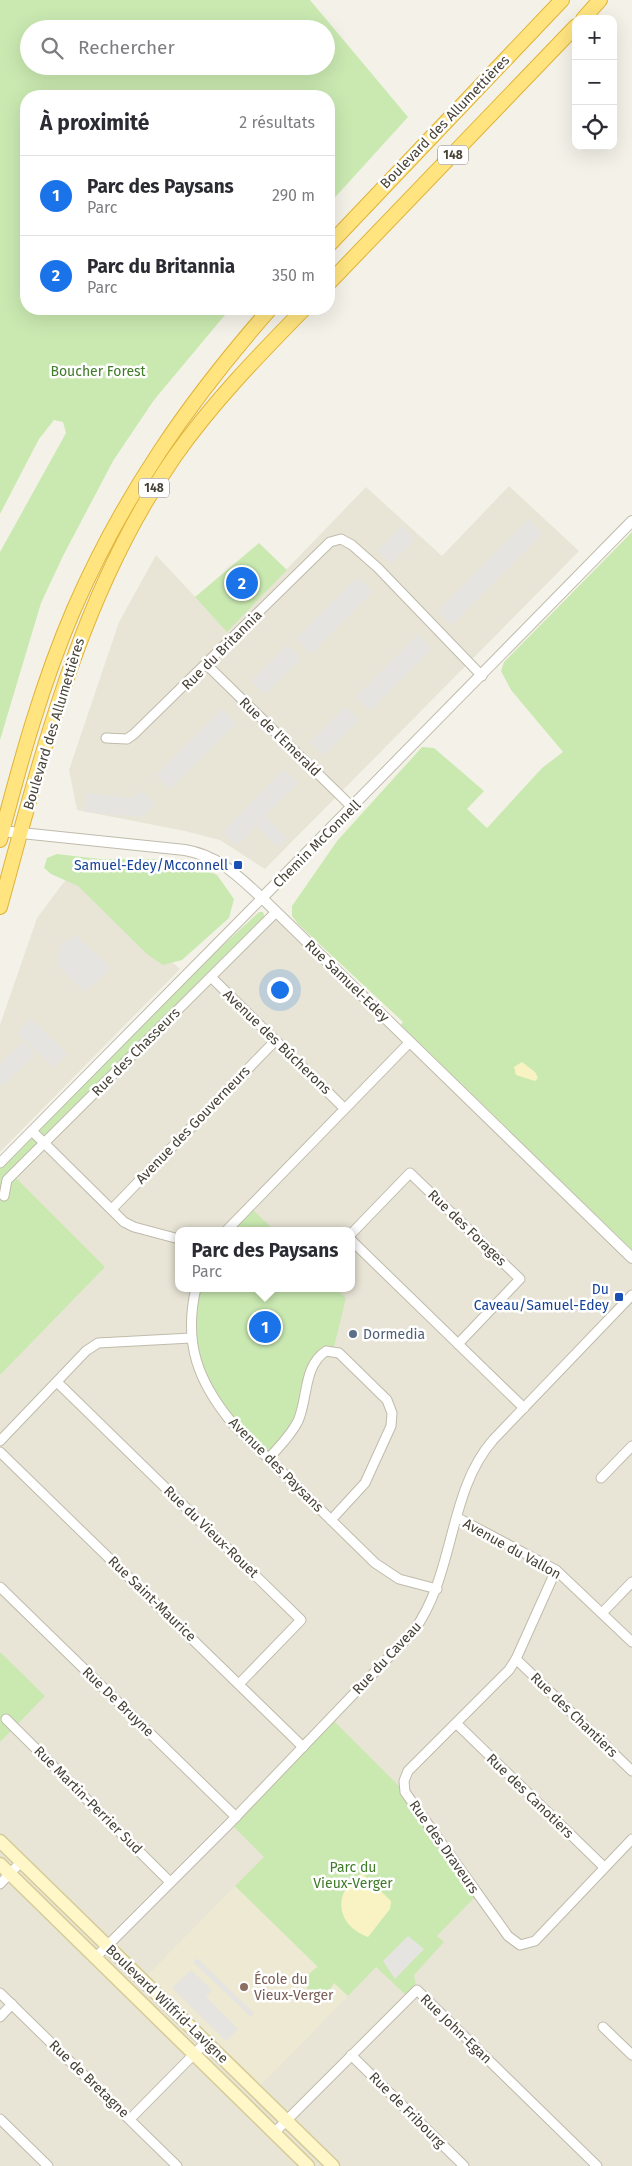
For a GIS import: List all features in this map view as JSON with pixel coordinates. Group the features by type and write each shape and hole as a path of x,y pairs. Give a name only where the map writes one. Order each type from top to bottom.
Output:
{"highway":[{"name":"Boulevard des Allumettières","path":"335,239 562,0"},
{"path":"586,15 600,0"},
{"name":"Boulevard des Allumettières","path":"335,277 572,30"},
{"name":"Boulevard des Allumettières","path":"1,834 57,652 74,610 116,523 143,476 180,420 209,381 265,315"},
{"name":"Boulevard des Allumettières","path":"0,907 20,833 74,654 107,575 131,528 175,456 200,423 256,358 298,315"}],"main road":[{"name":"Boulevard Wilfrid-Lavigne","path":"0,1842 333,2166"},
{"name":"Boulevard Wilfrid-Lavigne","path":"0,1864 308,2166"}],"street":[{"name":"Chemin McConnell","path":"0,1163 353,808 632,521"},
{"name":"Rue du Britannia","path":"106,738 127,739 134,734 207,665 330,542 341,539 352,544 374,565 482,676"},
{"name":"Rue de l'Emerald","path":"207,665 353,808"},
{"name":"Rue Samuel-Edey","path":"1,834 20,833 196,852 225,865 262,898 632,1258"},
{"name":"Rue des Chasseurs","path":"4,1196 7,1180 276,912"},
{"name":"Avenue des Bûcherons","path":"211,977 344,1108"},
{"name":"Avenue des Gouverneurs","path":"112,1209 275,1041"},
{"path":"230,1227 410,1042"},
{"path":"32,1131 124,1222 134,1228 175,1238"},
{"name":"Rue des Forages","path":"355,1230 410,1174 520,1279 458,1344"},
{"path":"355,1244 524,1408"},
{"name":"Avenue des Paysans","path":"195,1292 192,1315 192,1338 195,1359 210,1394 233,1424 387,1572 399,1579 437,1589"},
{"name":"Rue du Caveau","path":"96,1957 236,1817 413,1632 423,1618 437,1589 467,1483 478,1460 493,1440 632,1295"},
{"path":"0,1441 86,1351 98,1343 192,1338"},
{"path":"269,1458 291,1433 298,1421 313,1364 318,1356 326,1351 339,1354 387,1400 392,1413 391,1426 365,1483 331,1520"},
{"name":"Rue du Vieux-Rouet","path":"57,1382 301,1620 239,1684"},
{"path":"601,1478 632,1446"},
{"name":"Rue Saint-Maurice","path":"0,1452 303,1747"},
{"name":"Avenue du Vallon","path":"458,1518 556,1570 603,1612 632,1642"},
{"name":"Rue des Draveurs","path":"556,1570 516,1659 457,1724 408,1772 404,1781 406,1792 511,1940 525,1946 535,1941 632,1839"},
{"path":"603,1612 632,1582"},
{"name":"Rue De Bruyne","path":"0,1587 236,1817"},
{"name":"Rue des Chantiers","path":"516,1659 632,1771"},
{"name":"Rue Martin-Perrier Sud","path":"6,1719 170,1882"},
{"name":"Rue des Canotiers","path":"457,1724 604,1868"},
{"path":"0,1884 21,1862"},
{"name":"Rue John-Egan","path":"274,2133 417,1990 597,2166"},
{"name":"Rue de Bretagne","path":"0,1993 178,2166"},
{"path":"0,2017 12,2004"},
{"path":"603,2028 632,2056"},
{"path":"130,2119 206,2042"},
{"name":"Rue de Fribourg","path":"351,2055 464,2166"},
{"path":"0,2119 48,2166"}],"shaded area":[{"path":"509,486 579,551 265,869 220,840 185,831 77,810 69,770 119,622 156,555 227,631 366,487 442,556"},
{"path":"528,519 543,533 452,625 438,611"},
{"path":"402,526 415,539 391,564 377,551"},
{"path":"358,577 373,591 311,654 296,639"},
{"path":"418,634 432,649 370,711 356,697"},
{"path":"287,645 301,659 265,694 251,681"},
{"path":"346,706 359,720 324,755 310,742"},
{"path":"222,709 236,723 170,790 156,775"},
{"path":"284,769 298,784 265,815 287,839 278,848 256,826 236,846 222,832"},
{"path":"141,790 155,803 143,817 84,812 87,793 132,798"},
{"path":"70,874 180,969 0,1152 0,1025 37,918"},
{"path":"276,912 632,1258 632,2166 0,2166 0,1375 12,1174"},
{"path":"76,935 111,968 85,992 56,964 63,940 69,941"},
{"path":"31,1018 68,1054 53,1068 17,1033"},
{"path":"23,1042 35,1055 3,1086 0,1083 0,1064"},
{"name":"École du Vieux-Verger","path":"235,1886 348,1996 256,2090 143,1980"},
{"path":"408,1936 424,1949 395,1979 383,1961"},
{"path":"197,1958 254,2013 251,2017 193,1962"},
{"path":"191,1970 212,1990 206,1997 238,2029 226,2041 172,1988"}],"green space":[{"name":"Boucher Forest","path":"0,0 310,0 327,20 20,20 20,75 335,75 335,30 408,117 335,197 335,90 20,90 20,315 225,315 154,400 113,461 63,556 41,603 0,740 0,552 66,433 63,422 54,420 39,439 0,514"},
{"path":"632,532 632,1250 401,1025 403,1022 298,924 292,916 292,906 337,841 422,747 434,748 484,791 467,809 487,828 542,768 563,752 511,690 501,671 504,662"},
{"path":"259,543 287,570 227,632 195,597"},
{"path":"57,854 100,859 156,859 198,866 217,875 234,899 229,918 182,960 163,965 147,954 78,886 51,874 44,868 47,858"},
{"path":"259,912 263,912 265,919 12,1174 105,1267 0,1375 0,1163 139,1023"},
{"path":"249,1206 271,1227 230,1227"},
{"path":"195,1292 339,1292 346,1298 333,1351 318,1356 298,1421 269,1458 233,1424 202,1377 192,1315"},
{"path":"0,1652 45,1696 0,1742"},
{"name":"Parc du Vieux-Verger","path":"331,1718 405,1792 478,1894 437,1936 444,1942 414,1975 417,1990 409,1998 376,1967 348,1996 334,1983 327,1994 314,1995 307,1987 307,1982 312,1971 318,1967 235,1886 264,1857 230,1823"}],"sand":[{"path":"522,1062 535,1072 538,1078 535,1081 516,1075 514,1067"},
{"path":"362,1873 391,1901 390,1909 368,1937 357,1932 349,1924 341,1907 346,1889 352,1880"}],"place":[{"name":"Parc du Britannia","path":"242,583"},
{"name":"Samuel-Edey/Mcconnell","path":"238,865"},
{"name":"Du Caveau/Samuel-Edey","path":"619,1297"},
{"name":"Parc des Paysans","path":"265,1327"},
{"name":"Dormedia","path":"353,1334"},
{"name":"École du Vieux-Verger","path":"244,1987"}]}
